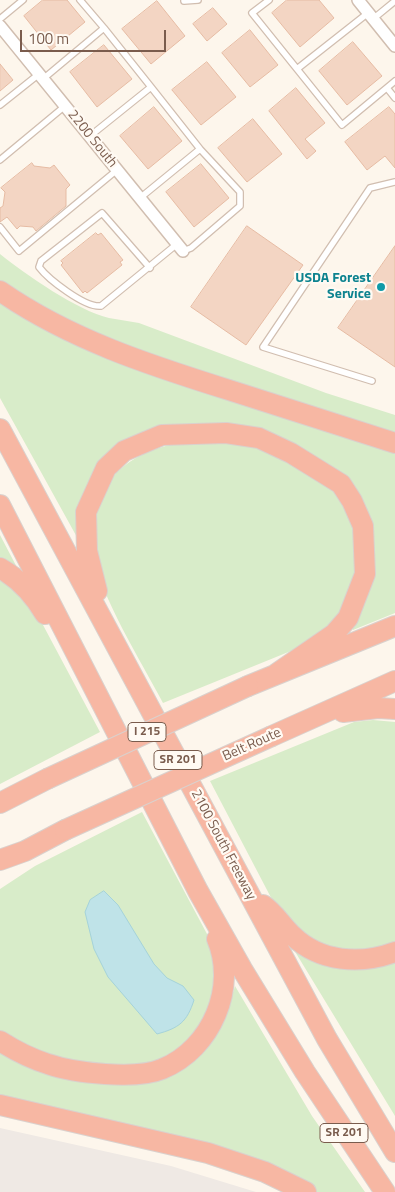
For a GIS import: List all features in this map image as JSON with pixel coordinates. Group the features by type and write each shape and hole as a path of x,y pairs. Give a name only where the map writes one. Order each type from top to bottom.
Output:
{"highway":[{"path":"0,291 60,327 123,355 395,443"},
{"name":"2100 South Freeway","path":"0,429 344,1068 395,1152"},
{"path":"106,624 87,551 85,529 86,512 106,468 124,451 162,435 226,432 259,438 291,453 341,484 352,501 362,526 365,574 348,618 334,634 318,647 276,674"},
{"name":"SR 201","path":"0,505 88,672 126,752 198,891 242,969 305,1072 385,1192"},
{"path":"0,568 13,575 36,600 126,752"},
{"name":"I 215","path":"0,803 248,686 395,626"},
{"name":"Belt Route","path":"0,860 25,851 65,830 395,681"},
{"path":"300,724 354,709 395,709"},
{"path":"0,798 38,784"},
{"path":"0,872 25,851"},
{"path":"0,1041 48,1064 85,1071 128,1075 161,1070 192,1050 209,1031 221,1000 224,978 222,952 198,891"},
{"path":"251,896 271,911 294,937 310,950 327,957 358,960 395,952"},
{"path":"0,1105 208,1153 265,1172 306,1192"}],"street":[{"path":"358,0 395,46"},
{"name":"2200 South","path":"0,26 180,248"}],"lane":[{"path":"0,20 23,0"},
{"path":"80,0 200,149 240,192 240,206 191,248 180,248 150,268 101,306 97,307 76,297 56,283 39,267 41,261 102,213 150,268"},
{"path":"184,1 198,0"},
{"path":"268,0 252,13 342,126 395,81"},
{"path":"297,69 395,1"},
{"path":"0,106 104,28"},
{"path":"90,136 151,86"},
{"path":"386,88 395,98"},
{"path":"0,160 65,106"},
{"path":"140,198 200,149"},
{"path":"0,227 19,251 117,170"},
{"path":"372,381 263,347 370,188 395,182"}],"shaded area":[{"path":"0,1128 171,1166 256,1192 0,1192"}],"green space":[{"path":"0,254 52,291 96,314 139,323 326,393 395,415 395,441 115,346 0,284"},
{"path":"0,298 297,419 395,453 395,613 353,630 351,624 374,566 371,528 350,486 225,430 118,452 78,539 0,398"},
{"path":"183,442 241,443 268,450 330,482 362,537 353,601 313,642 163,703 122,628 103,588 96,569 92,541 97,507 103,491 122,467 150,451"},
{"path":"0,535 22,577 0,564"},
{"path":"0,576 22,592 43,625 100,732 0,784"},
{"path":"373,720 395,722 395,945 355,953 313,943 278,911 210,781 354,722"},
{"path":"142,812 215,949 219,963 206,1029 166,1065 96,1071 0,1036 0,889 35,866"},
{"path":"291,945 395,957 395,1116"},
{"path":"235,986 312,1116 365,1192 311,1192 0,1103 0,1050 64,1077 195,1059 203,1051 220,1026"}],"water":[{"path":"104,891 118,905 154,964 167,978 183,986 194,1000 185,1019 177,1026 157,1034 108,977 94,949 85,912 90,900"}],"building":[{"path":"43,0 67,0 85,22 51,50 24,16"},
{"path":"287,0 319,0 334,18 300,47 272,13"},
{"path":"157,1 185,36 151,64 122,29"},
{"path":"213,8 227,24 207,41 193,24"},
{"path":"250,30 278,65 250,87 222,53"},
{"path":"353,42 382,76 347,105 319,71"},
{"path":"104,45 132,79 97,107 70,72"},
{"path":"207,62 236,97 201,125 172,90"},
{"path":"0,64 13,80 0,91"},
{"path":"296,88 325,123 305,139 316,151 307,159 269,111"},
{"path":"154,107 182,141 148,169 120,136"},
{"path":"389,107 395,114 395,168 385,156 367,170 345,142"},
{"path":"253,119 282,154 247,182 218,148"},
{"path":"32,163 34,166 50,168 54,165 70,185 66,189 66,206 36,231 33,227 20,226 17,229 7,217 0,222 0,208 3,206 5,192 1,188"},
{"path":"201,164 229,198 194,227 166,192"},
{"path":"247,226 303,265 246,345 191,307"},
{"path":"96,233 98,235 101,233 123,260 120,262 122,265 87,293 85,291 83,293 61,265 63,263 61,261"},
{"name":"USDA Forest Service","path":"395,246 395,367 338,328"}],"place":[{"name":"USDA Forest Service","path":"381,287"}]}
